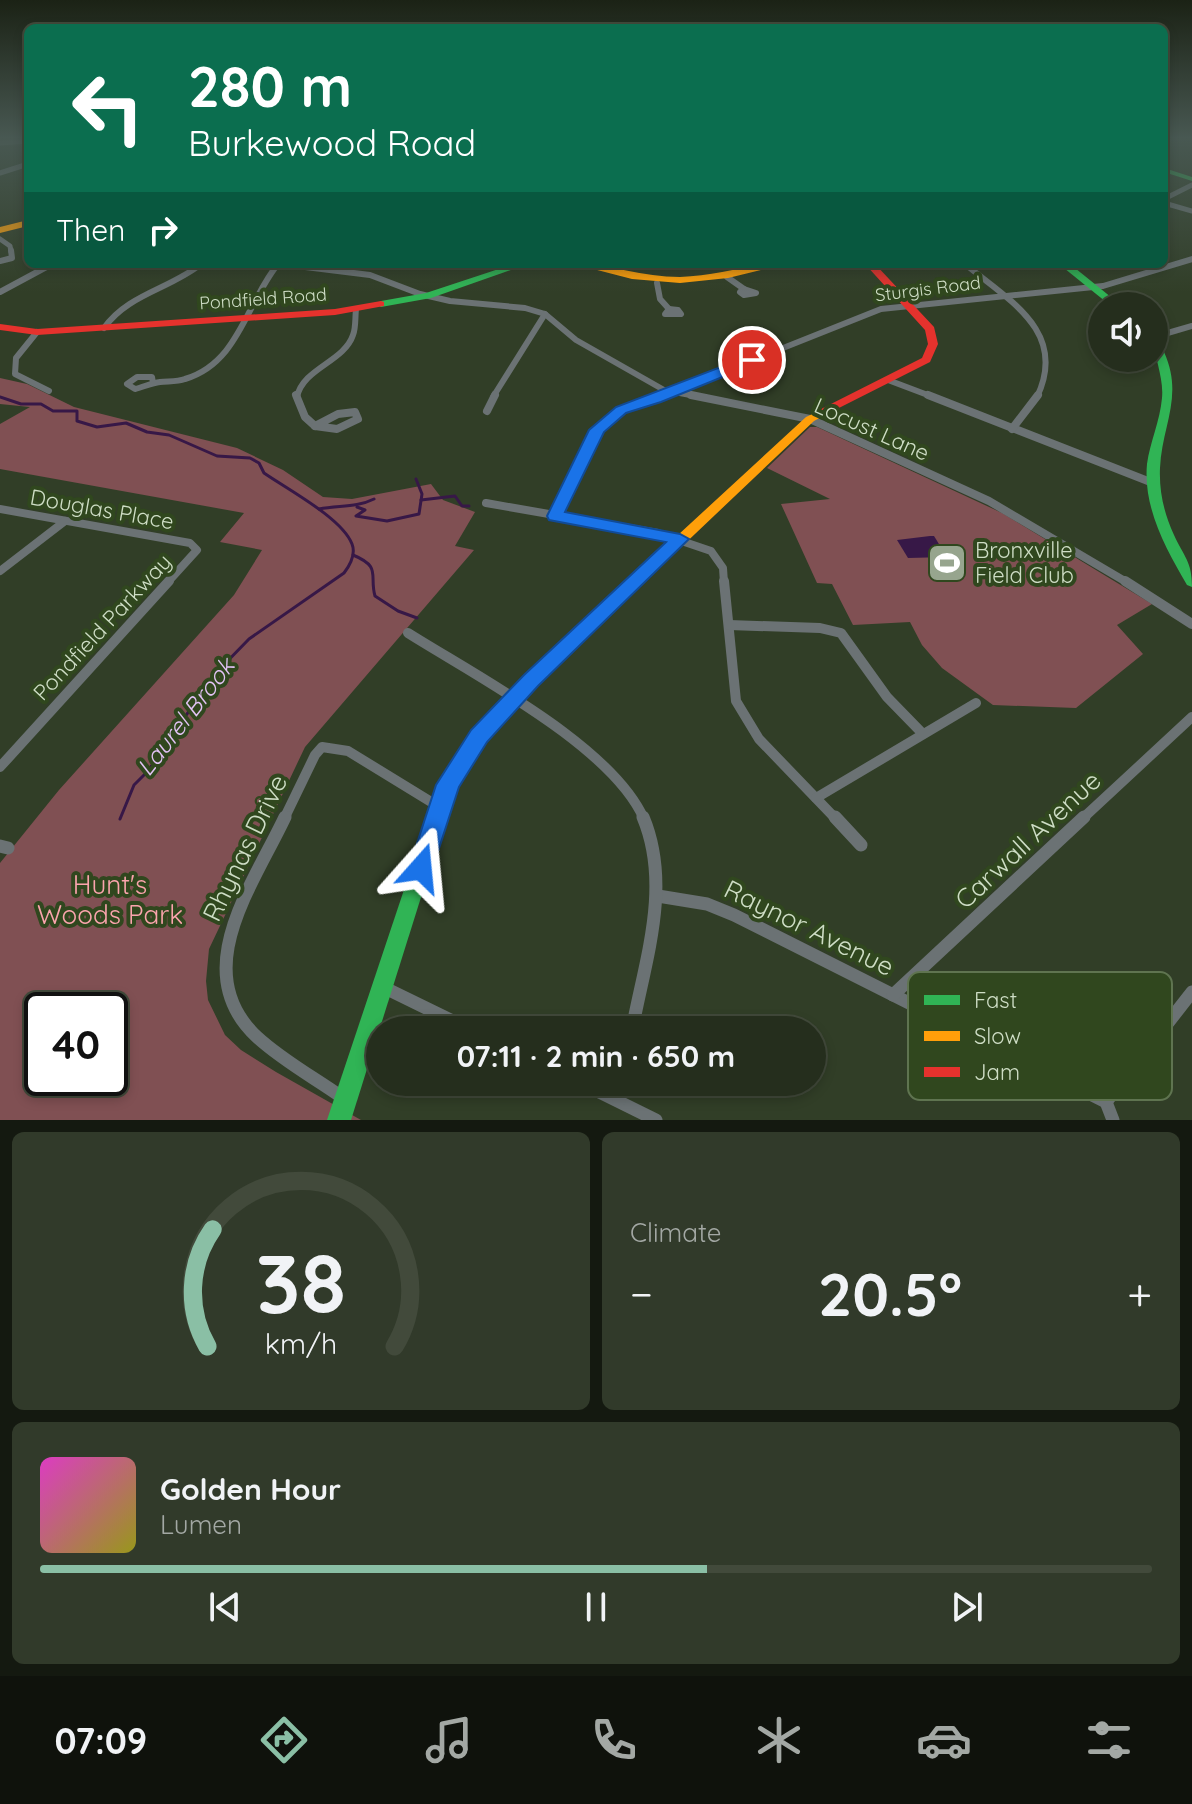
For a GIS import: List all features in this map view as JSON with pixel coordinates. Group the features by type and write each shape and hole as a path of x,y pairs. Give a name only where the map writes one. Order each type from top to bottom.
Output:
{"street":[{"path":"1168,202 1192,211"},
{"path":"0,230 24,224"},
{"path":"0,239 12,251"},
{"path":"0,253 12,251"},
{"path":"0,261 11,259 12,251"},
{"name":"Sturgis Road","path":"1168,265 1192,259"},
{"path":"0,292 45,268"},
{"path":"104,328 120,307 177,282 196,268"},
{"path":"153,383 184,380 217,362 239,336 264,281 276,268"},
{"path":"313,268 370,275 428,296 461,303 533,310 545,314 516,357 513,369 487,411"},
{"name":"Pondfield Road","path":"0,327 37,332 356,309 428,296 510,268"},
{"path":"591,268 657,283 696,283 764,268"},
{"path":"339,1120 448,785 464,755 513,700 810,419 917,367 931,351 930,329 874,268"},
{"path":"970,268 1040,333 1050,357 1046,380 1012,429"},
{"path":"1070,268 1102,292"},
{"name":"Sturgis Road","path":"555,516 591,441 604,422 621,410 671,393 862,314 910,305 1096,287 1158,268"},
{"path":"727,277 744,289"},
{"path":"657,283 660,299 669,309"},
{"path":"315,426 343,412 358,415 356,421 337,431 325,432 315,426 303,414 297,400 297,390 349,343 354,334 356,309"},
{"name":"Locust Lane","path":"545,314 576,340 671,393 810,419 989,501 1192,624"},
{"path":"1168,334 1191,327"},
{"path":"37,332 16,358 15,374 49,391"},
{"path":"1168,363 1173,382 1153,483 1157,507 1192,582"},
{"path":"888,380 1153,483"},
{"path":"486,503 680,539 711,551 721,563 736,701 759,739 861,845"},
{"name":"Douglas Place","path":"0,509 197,547"},
{"path":"0,571 65,521"},
{"name":"Pondfield Parkway","path":"0,767 195,554 197,547"},
{"path":"729,625 820,628 841,633 887,697 923,734"},
{"path":"408,633 586,751 618,779 638,806 653,841 658,896 635,1016"},
{"path":"816,798 976,703"},
{"name":"Carwall Avenue","path":"918,972 1192,717"},
{"name":"Rhynas Drive","path":"346,1100 250,1033 230,1000 224,980 227,939 315,755 322,747 348,751 441,808"},
{"name":"Raynor Avenue","path":"658,896 707,904 734,915 908,1003"},
{"name":"Carwall Avenue","path":"893,995 908,981"},
{"path":"383,987 442,1016"},
{"path":"1172,1018 1192,992"},
{"path":"608,1096 656,1120"},
{"path":"619,1101 620,1096"},
{"name":"Raynor Avenue","path":"1102,1100 1106,1102"},
{"path":"1106,1102 1113,1120"}],"green space":[{"name":"Hunt's Woods Park","path":"0,378 27,384 74,407 237,448 283,470 323,497 352,499 431,484 443,500 475,512 455,546 474,550 305,747 209,949 208,1000 225,1035 241,1050 276,1072 361,1120 0,1120 0,863 59,790 234,595 262,550 220,542 244,513 0,469 0,424 30,407 0,404"},
{"name":"Bronxville Field Club","path":"810,427 817,427 1002,513 1152,604 1117,625 1143,654 1076,708 993,705 942,668 922,645 910,622 853,625 832,584 817,583 781,504 830,499 767,468"}],"shaded area":[{"path":"934,536 947,557 908,558 897,540"}],"waterway":[{"name":"Laurel Brook","path":"0,397 21,404 41,404 53,411 77,411 77,421 97,427 126,423 147,432 169,435 217,456 250,458 259,463 264,473 337,524 352,544 353,555"},
{"path":"416,479 421,500"},
{"path":"421,500 455,496 462,506 469,506"},
{"path":"319,509 374,499"},
{"path":"357,507 365,510 356,516 387,521 419,514 421,500"},
{"name":"Laurel Brook","path":"120,819 134,785 148,771 213,676 249,639 344,573 353,555"},
{"path":"353,555 371,568 375,596 398,611 417,618"}],"traffic: fast":[{"path":"381,304 428,296 511,268"},
{"path":"1069,268 1099,292"},
{"path":"1166,372 1168,398 1157,446 1153,485 1158,511 1192,582"},
{"path":"339,1120 436,821"}],"traffic: slow":[{"path":"0,230 24,224"},
{"path":"595,268 632,276 680,280 762,268"},
{"path":"436,821 448,785 479,736 531,680 810,419 823,412"}],"traffic: jam":[{"path":"823,412 926,360 933,344 930,329 874,268"},
{"path":"0,327 37,332 335,312 381,304"}],"place":[{"name":"Bronxville Field Club","path":"947,563"}],"route":[{"path":"421,868 448,785 464,755 531,680 680,539 555,516 597,430 621,410 752,360"}]}
